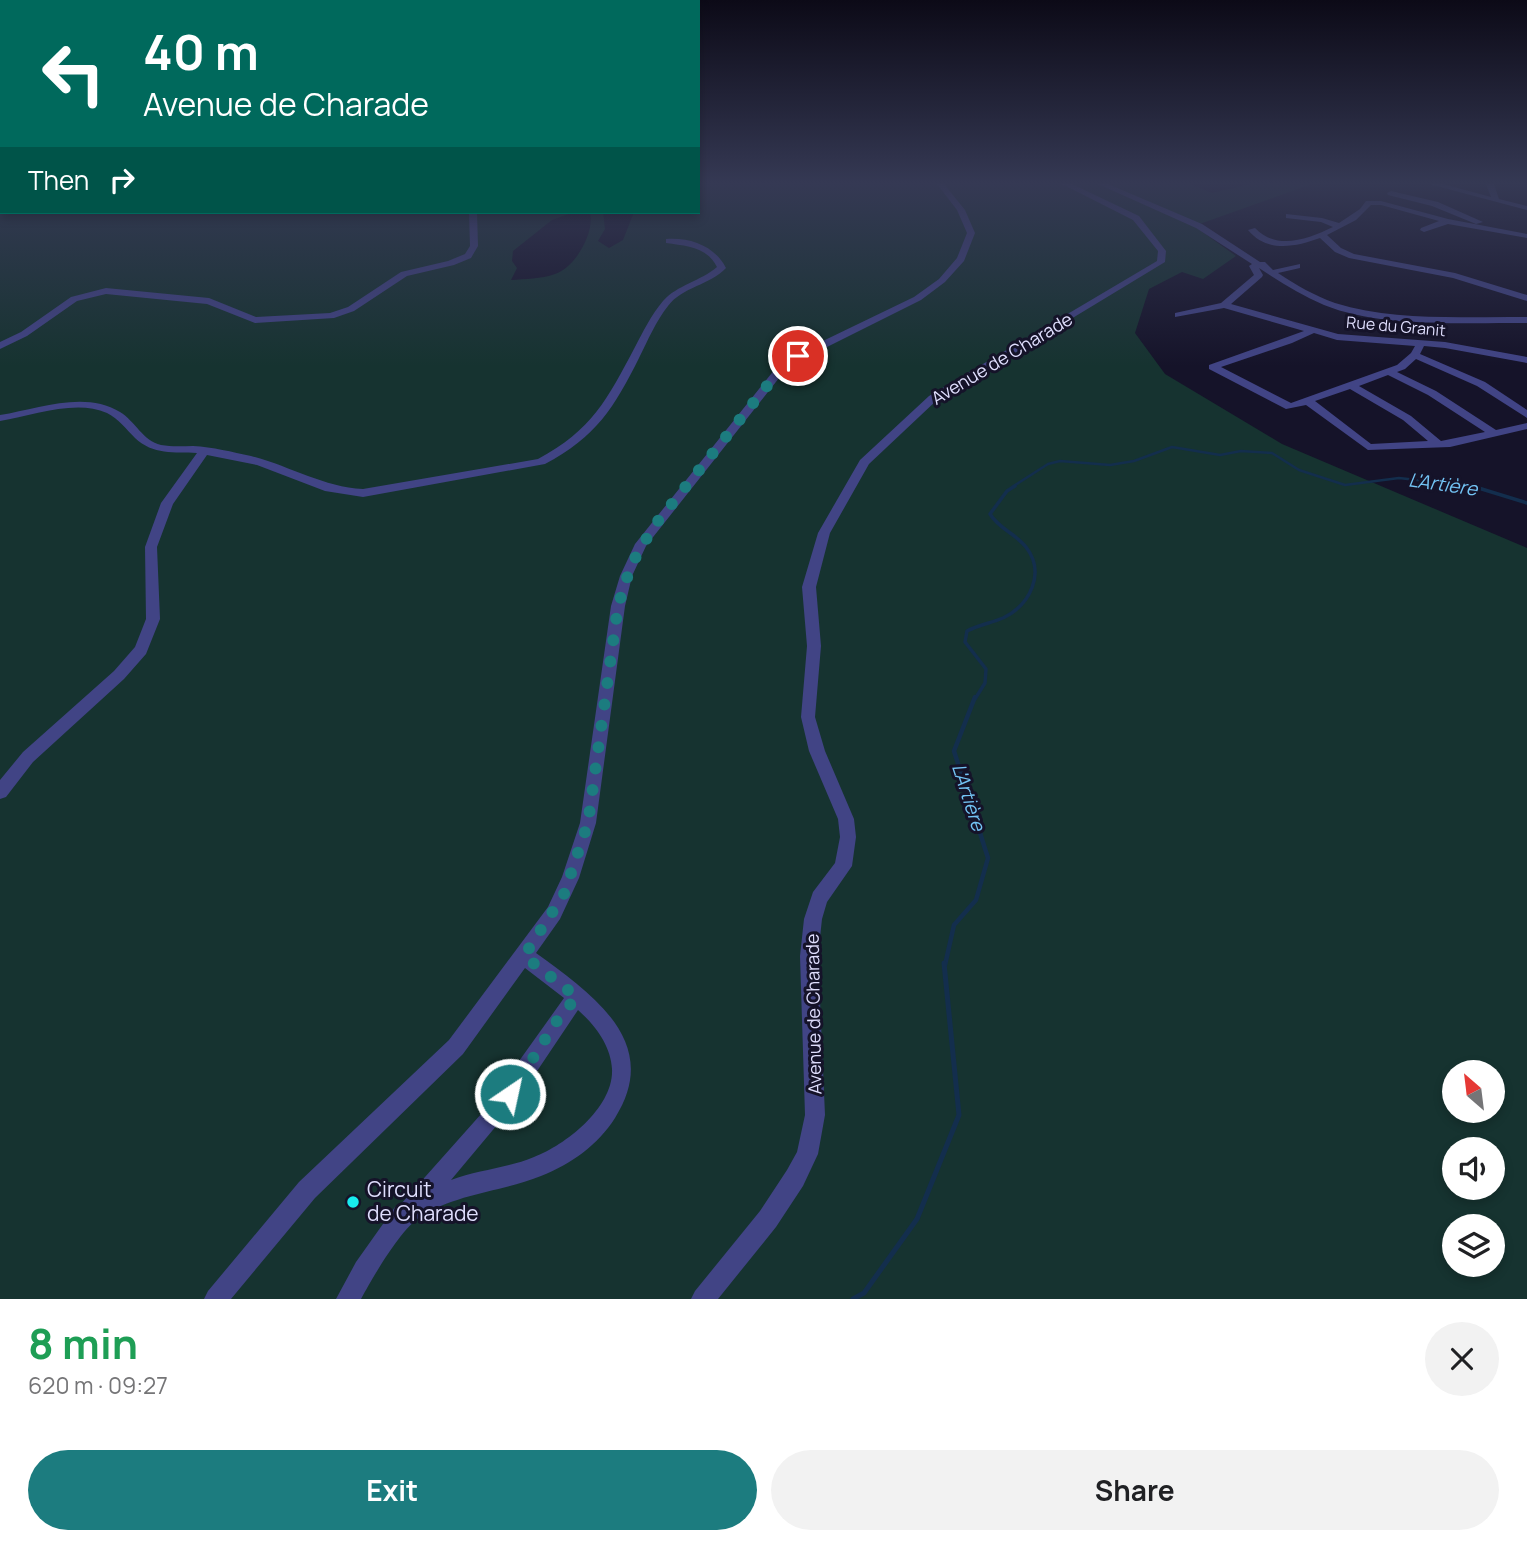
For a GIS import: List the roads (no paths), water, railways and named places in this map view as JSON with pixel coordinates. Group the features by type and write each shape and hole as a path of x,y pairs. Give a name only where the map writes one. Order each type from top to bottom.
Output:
{"street":[{"path":"0,346 24,334 74,299 106,291 209,301 255,320 331,316 351,309 404,274 452,264 468,256 474,245"},
{"path":"0,418 79,406 98,407 117,413 149,444 162,449 236,456 281,470 320,489 346,492 363,492 541,461 563,452 587,433 617,390 671,297 714,276 722,268 717,257 697,245"},
{"path":"216,1299 307,1190 456,1047 524,956 564,894 580,849 592,796 618,606 626,576 641,544 779,371 798,356 924,295 944,279 966,245"},
{"name":"Avenue de Charade","path":"704,1299 768,1219 795,1178 807,1154 815,1115 809,956 813,919 819,898 843,866 848,836 846,819 817,751 808,717 813,672 808,601 812,567 824,533 864,462 933,398 1161,262 1162,251 1157,245"},
{"path":"1230,245 1313,297 1368,314 1404,318 1527,320"},
{"path":"1332,245 1352,256 1455,276 1527,298"},
{"path":"1178,315 1224,306 1259,275 1253,266 1262,264"},
{"path":"1273,272 1297,266"},
{"name":"Rue du Granit","path":"1224,306 1337,337 1445,345 1527,360"},
{"path":"1313,330 1289,344 1238,356 1213,367 1285,406 1308,401 1390,372 1415,355 1421,343"},
{"path":"1415,355 1494,391 1527,415"},
{"path":"1390,372 1432,393 1495,434"},
{"path":"1352,386 1407,418 1439,445"},
{"path":"1308,401 1364,446 1439,445 1527,426"},
{"path":"0,792 28,757 120,675 141,650 153,619 150,547 167,503 204,451"},
{"path":"403,1215 447,1192 536,1167 565,1154 584,1140 608,1113 621,1082 622,1056 608,1029 577,997 524,956"},
{"path":"348,1299 362,1271 403,1215 454,1163 510,1094 560,1016 577,997"}],"waterway":[{"name":"L'Artière","path":"1012,487 1048,464 1060,461 1110,465 1134,461 1172,447 1220,455 1241,451 1272,453 1299,470 1345,485 1399,478 1474,487"},
{"name":"L'Artière","path":"975,699 985,683 986,669 965,642 967,631 1013,612 1027,597 1035,577 1035,567 1026,547 990,514 1007,491 1015,486"},
{"name":"L'Artière","path":"1474,487 1478,487"},
{"name":"L'Artière","path":"1474,487 1527,503"},
{"name":"L'Artière","path":"945,965 954,925 976,900 988,858 954,751 975,697"},
{"name":"L'Artière","path":"853,1299 864,1293 917,1219 959,1115 944,963"}],"place":[{"name":"Circuit de Charade","path":"353,1202"}]}
